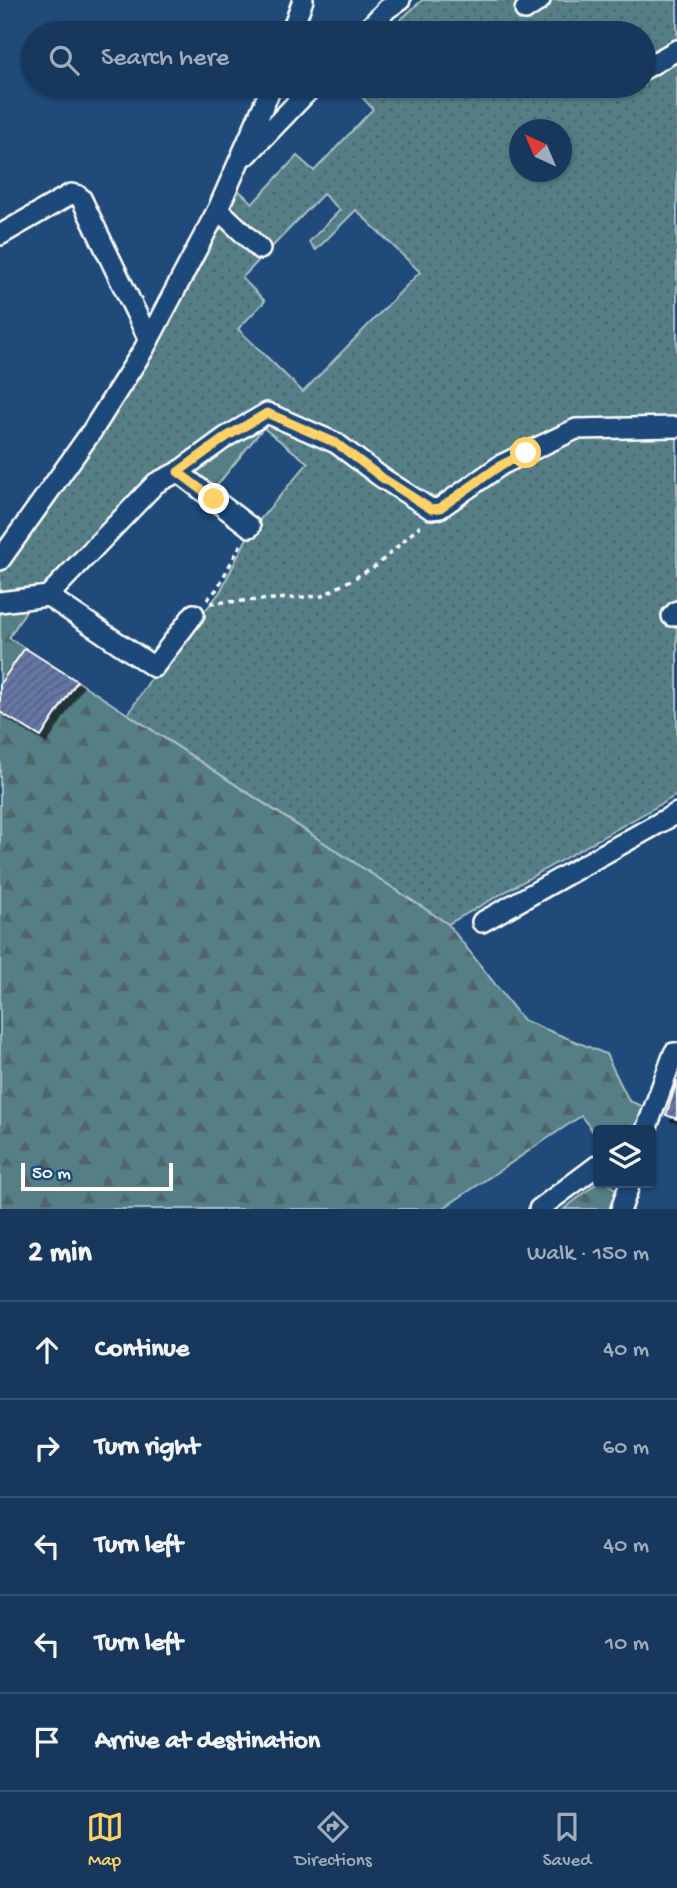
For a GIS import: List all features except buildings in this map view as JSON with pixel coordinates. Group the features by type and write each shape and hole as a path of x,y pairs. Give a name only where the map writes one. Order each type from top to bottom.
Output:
{"street":[{"path":"295,21 303,0"},
{"path":"376,21 400,0"},
{"path":"656,62 677,50"},
{"path":"0,560 92,431 149,340 218,209 267,98"},
{"path":"238,165 302,98"},
{"path":"0,235 71,194 77,195 81,198 149,340"},
{"path":"218,209 260,249"},
{"path":"0,602 48,596 156,482 178,472 226,437 267,413 336,443 381,477 431,509 440,508 501,465 576,429 677,427"},
{"path":"178,472 250,527"},
{"path":"48,596 154,667 194,614"},
{"path":"482,922 675,819"},
{"path":"648,1125 674,1053 677,1053"},
{"path":"539,1209 593,1168"},
{"path":"621,1209 628,1188"}],"path":[{"path":"250,527 217,589 204,603 322,596 376,566 440,508"}],"green space":[{"path":"422,0 677,0 677,795 448,924 128,714 150,680 220,592 251,530 308,463 252,419 178,467 47,591 0,598 0,565 219,215 262,257 242,278 265,301 238,329 303,392 420,272 356,210 316,250 309,242 340,210 323,194 270,249 227,207 238,190 253,203 297,156 314,171 373,109 363,98 656,98 656,21 399,21"},
{"path":"264,427 214,489 192,471"},
{"path":"30,604 9,638 25,648 0,684 0,612"},
{"path":"77,681 448,924 523,1020 606,1054 629,1101 650,1109 644,1125 593,1125 593,1132 581,1116 442,1209 0,1209 0,712 41,736"},
{"path":"593,1186 614,1188 618,1192 612,1209 564,1209"}],"route":[{"path":"214,499 178,472 226,437 267,413 336,443 381,477 431,509 440,508 501,465 526,453"}]}
